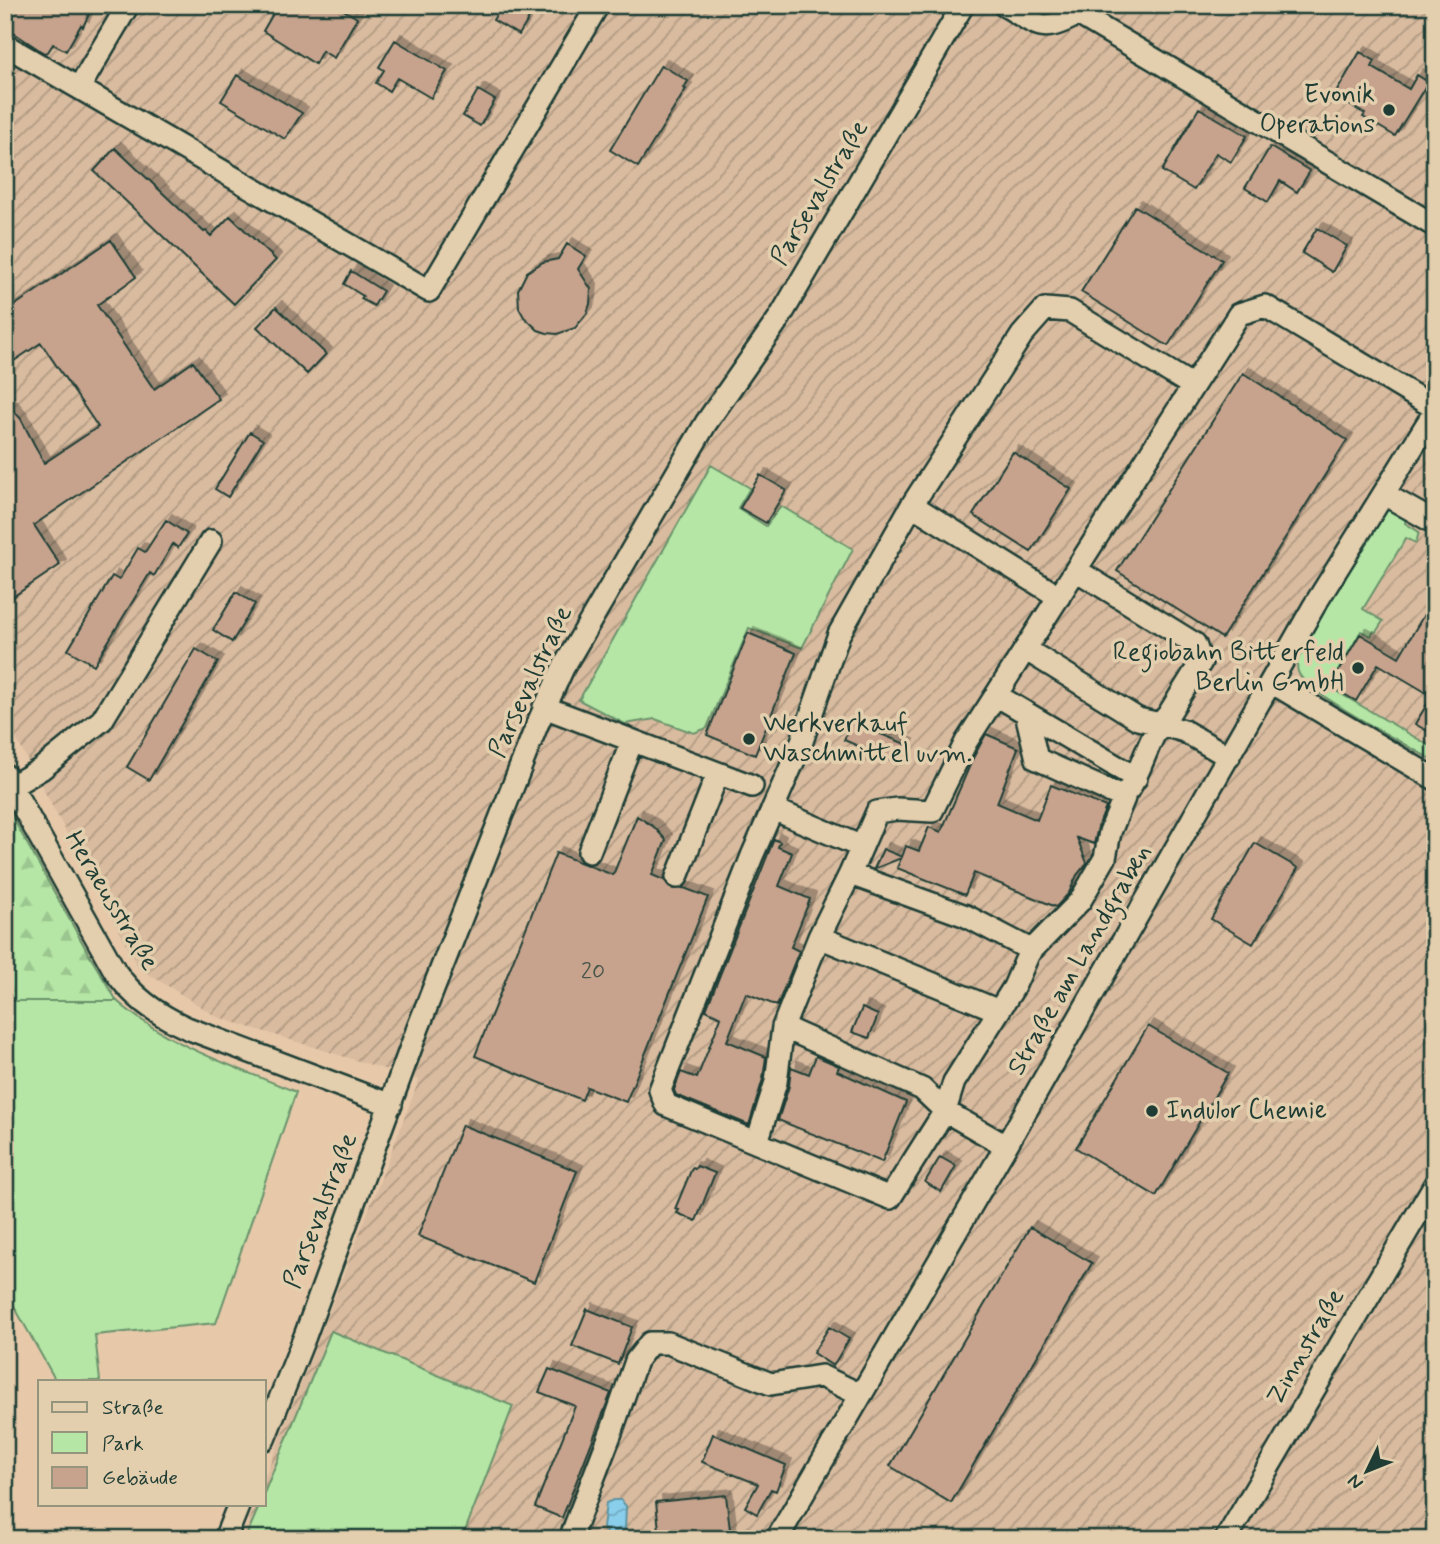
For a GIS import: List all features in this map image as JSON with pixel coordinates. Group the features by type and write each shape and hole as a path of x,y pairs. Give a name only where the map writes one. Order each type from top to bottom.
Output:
{"street":[{"path":"79,88 128,5"},
{"path":"5,45 429,290 598,5"},
{"name":"Parsevalstraße","path":"266,1434 418,1028 544,708 576,644 706,423 779,317 963,5"},
{"path":"1004,5 1040,27 1058,25 1077,9 1435,226"},
{"path":"757,1142 776,1082 783,1027 819,937 877,812 897,809 932,811 965,742 1239,314 1265,306 1435,409"},
{"path":"1076,570 1195,645 1201,662 1153,735 1136,778 1124,798 1111,832 1105,858 1080,901 1031,950 1014,988 954,1082 945,1111 890,1198 666,1105 660,1090 752,856 801,744 839,634 912,505 1022,335 1045,309 1070,311 1193,386"},
{"name":"Straße am Landgraben","path":"777,1539 1006,1146 1340,562 1435,409"},
{"path":"1384,494 1435,523"},
{"path":"912,505 1059,597"},
{"path":"8,780 41,769 102,720 211,541"},
{"path":"1025,649 1138,719 1184,730 1229,757"},
{"path":"1271,682 1435,779"},
{"path":"996,695 1136,778"},
{"path":"544,708 752,786"},
{"path":"1026,713 1037,759 1124,798"},
{"path":"589,852 632,741"},
{"path":"677,877 718,773"},
{"name":"Heraeusstraße","path":"8,780 115,971 132,993 162,1016 187,1028 391,1105"},
{"path":"773,809 862,847"},
{"path":"850,874 966,916 1031,950"},
{"path":"819,937 999,1012"},
{"path":"783,1027 922,1090 945,1111 1006,1146"},
{"name":"Zinnstraße","path":"1226,1539 1435,1184"},
{"path":"570,1539 636,1361 650,1343 668,1343 771,1384 821,1376 861,1395"},
{"path":"225,1539 238,1506"}],"shaded area":[{"path":"5,5 1435,5 1435,1539 241,1539 254,1506 266,1506 266,1474 419,1080 217,1017 139,968 5,718"}],"green space":[{"path":"711,465 750,488 738,508 766,526 781,506 853,549 802,648 749,628 707,728 694,733 655,719 625,724 579,700"},
{"path":"1387,510 1406,517 1405,523 1419,532 1416,543 1406,538 1363,609 1383,621 1371,636 1361,631 1329,687 1435,749 1429,758 1320,694 1306,683 1297,668 1301,647 1381,514"},
{"path":"5,804 91,958 117,1001 5,1001"},
{"path":"5,1001 117,1001 158,1031 180,1043 296,1092 216,1323 95,1335 100,1380 55,1380 5,1290"},
{"path":"331,1331 513,1406 462,1539 245,1539 259,1506 266,1506 266,1488"}],"water":[{"path":"621,1500 626,1506 625,1531 622,1536 608,1536 603,1528 606,1503"}],"building":[{"path":"5,5 93,5 83,27 81,25 66,51 53,44 48,52 44,53 5,27"},
{"path":"278,5 335,5 357,18 334,58 322,51 315,64 263,31"},
{"path":"502,5 537,5 519,35 493,20"},
{"path":"395,40 447,71 431,98 397,78 389,91 376,83 384,70 379,67"},
{"path":"1360,52 1375,61 1372,67 1409,89 1417,75 1428,82 1395,136 1334,96"},
{"path":"661,65 688,81 684,88 686,89 638,167 610,150"},
{"path":"237,75 302,113 285,139 221,101"},
{"path":"478,90 495,100 480,126 463,116"},
{"path":"1199,108 1247,136 1231,162 1216,153 1194,190 1162,171"},
{"path":"1270,147 1310,171 1297,192 1280,181 1268,202 1245,188"},
{"path":"115,148 204,232 211,236 230,216 276,260 234,304 94,171"},
{"path":"1135,206 1222,260 1168,346 1081,292"},
{"path":"1317,228 1347,246 1332,272 1302,253"},
{"path":"111,240 136,277 97,305 120,339 154,389 193,362 219,399 34,525 60,565 5,602 5,401 21,419 44,463 98,427 41,343 5,367 5,312"},
{"path":"567,244 586,256 578,269 591,289 590,304 587,313 575,328 557,334 547,333 538,330 524,317 519,308 518,290 527,272 543,262 558,259"},
{"path":"351,271 383,291 374,306 344,284"},
{"path":"276,307 326,354 307,374 257,327"},
{"path":"1243,373 1347,440 1222,638 1117,571"},
{"path":"250,432 263,440 228,497 215,489"},
{"path":"1013,452 1071,489 1031,552 973,515"},
{"path":"760,475 786,490 766,523 740,508"},
{"path":"166,520 187,534 178,548 173,544 154,576 150,573 94,665 68,650 112,576 119,580 138,548 145,552"},
{"path":"236,592 255,604 232,642 213,630"},
{"path":"1435,596 1435,723 1429,732 1415,724 1432,696 1378,664 1356,701 1330,686 1360,634 1399,657"},
{"path":"748,633 796,653 755,755 707,735"},
{"path":"196,649 218,662 149,780 127,767"},
{"path":"851,722 908,745 900,764 844,740"},
{"path":"986,734 1018,748 997,803 1037,820 1051,785 1106,807 1094,844 1077,838 1087,863 1077,875 1069,893 1056,907 974,873 965,895 897,868 901,858 874,869 883,849 902,857 906,846 919,851 929,827 941,832"},
{"path":"637,816 654,827 666,840 652,875 664,880 673,889 684,888 708,897 626,1102 587,1087 582,1100 475,1056 556,853 613,875"},
{"path":"774,839 780,842 778,847 792,853 779,886 810,899 791,947 799,951 777,1006 746,993 727,1041 766,1057 763,1079 749,1125 676,1095 674,1090 681,1072 697,1078 721,1017 706,1010"},
{"path":"1255,843 1298,868 1253,944 1211,919"},
{"path":"862,1008 878,1015 869,1038 852,1032"},
{"name":"Indulor Chemie","path":"1148,1026 1228,1073 1156,1196 1076,1148"},
{"path":"816,1056 839,1066 837,1071 906,1102 882,1162 778,1120 789,1086 791,1067 809,1074"},
{"path":"462,1125 577,1171 534,1282 418,1236"},
{"path":"940,1157 956,1166 941,1192 925,1182"},
{"path":"697,1166 715,1173 696,1221 677,1213 679,1210 675,1209 692,1168"},
{"path":"1030,1227 1092,1263 951,1503 890,1466"},
{"path":"587,1309 632,1327 618,1364 572,1346"},
{"path":"829,1327 849,1339 833,1366 813,1353"},
{"path":"549,1369 611,1393 562,1518 535,1507 575,1406 539,1392"},
{"path":"713,1434 786,1465 776,1491 771,1489 757,1514 745,1507 758,1484 702,1462"},
{"path":"726,1495 731,1539 660,1539 656,1502"}],"place":[{"name":"Evonik Operations","path":"1389,110"},
{"name":"Regiobahn Bitterfeld Berlin GmbH","path":"1358,668"},
{"name":"Werkverkauf Waschmittel uvm.","path":"749,739"},
{"name":"Indulor Chemie","path":"1152,1111"}]}
